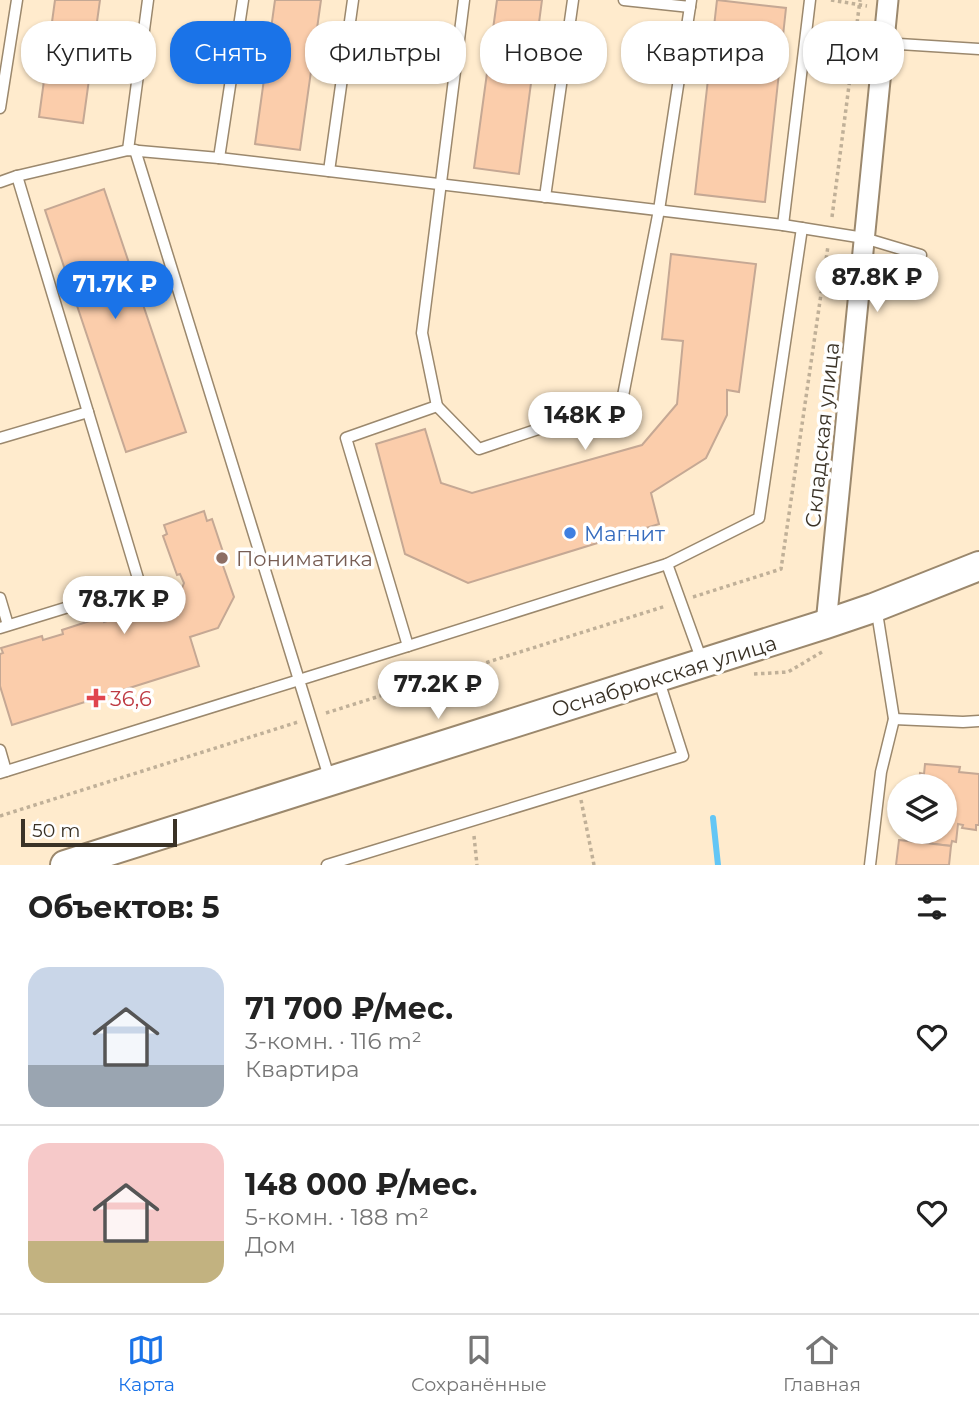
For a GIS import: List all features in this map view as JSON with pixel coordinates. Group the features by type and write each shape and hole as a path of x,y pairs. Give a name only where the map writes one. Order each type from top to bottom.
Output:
{"street":[{"name":"Складская улица","path":"826,624 879,84"},
{"name":"Оснабрюкская улица","path":"79,863 826,624 979,566"}],"lane":[{"path":"0,108 17,0"},
{"path":"148,0 131,150 330,781"},
{"path":"219,158 243,0"},
{"path":"329,171 354,0"},
{"path":"464,0 422,333 437,406 479,449 622,401 659,210 690,3 624,0"},
{"path":"545,197 573,0"},
{"path":"783,225 810,0"},
{"path":"904,45 979,50"},
{"path":"0,182 131,150 219,158 783,225 864,238 921,256"},
{"path":"0,598 4,627 140,585 17,176"},
{"path":"0,750 3,772 667,564 758,518 802,228"},
{"path":"408,646 346,438 437,406"},
{"path":"0,438 88,412"},
{"path":"667,564 703,664"},
{"path":"870,865 881,772 894,719 878,619 873,608"},
{"path":"327,865 683,756 658,678"},
{"path":"894,719 963,722 979,720"}],"path":[{"path":"831,0 887,4"},
{"path":"0,816 781,569 830,233 860,2"},
{"path":"579,788 594,865"},
{"path":"471,821 477,865"}],"building":[{"path":"55,0 100,0 97,21 52,21"},
{"path":"275,0 321,0 318,21 305,21 305,84 309,84 300,150 255,144 263,84 291,84 291,21 272,21"},
{"path":"497,0 542,0 539,21 494,21"},
{"path":"717,0 786,8 785,21 715,21"},
{"path":"44,84 88,84 83,123 39,117"},
{"path":"486,84 531,84 519,174 474,168"},
{"path":"707,84 778,84 765,202 695,194"},
{"path":"104,189 186,432 126,452 45,210"},
{"path":"671,254 756,264 739,392 727,390 727,415 706,458 651,493 659,524 468,583 405,554 376,444 425,429 441,483 472,493 642,445 677,404 683,341 662,339"},
{"path":"204,511 207,521 212,519 225,558 221,560 234,597 218,628 190,637 199,666 12,725 0,686 0,654 3,653 1,648 42,636 43,640 63,634 62,630 102,617 104,622 126,615 125,610 165,597 166,602 178,598 184,583 180,574 177,575 163,536 167,534 164,525"},
{"path":"925,764 960,767 959,772 979,774 979,825 976,825 976,830 962,828 963,825 958,824 957,833 957,774 924,774"},
{"path":"899,844 951,846 949,865 896,865"}],"waterway":[{"path":"713,818 718,865"}],"place":[{"name":"Магнит","path":"570,533"},
{"name":"Пониматика","path":"222,558"},
{"name":"36,6","path":"96,698"}]}
